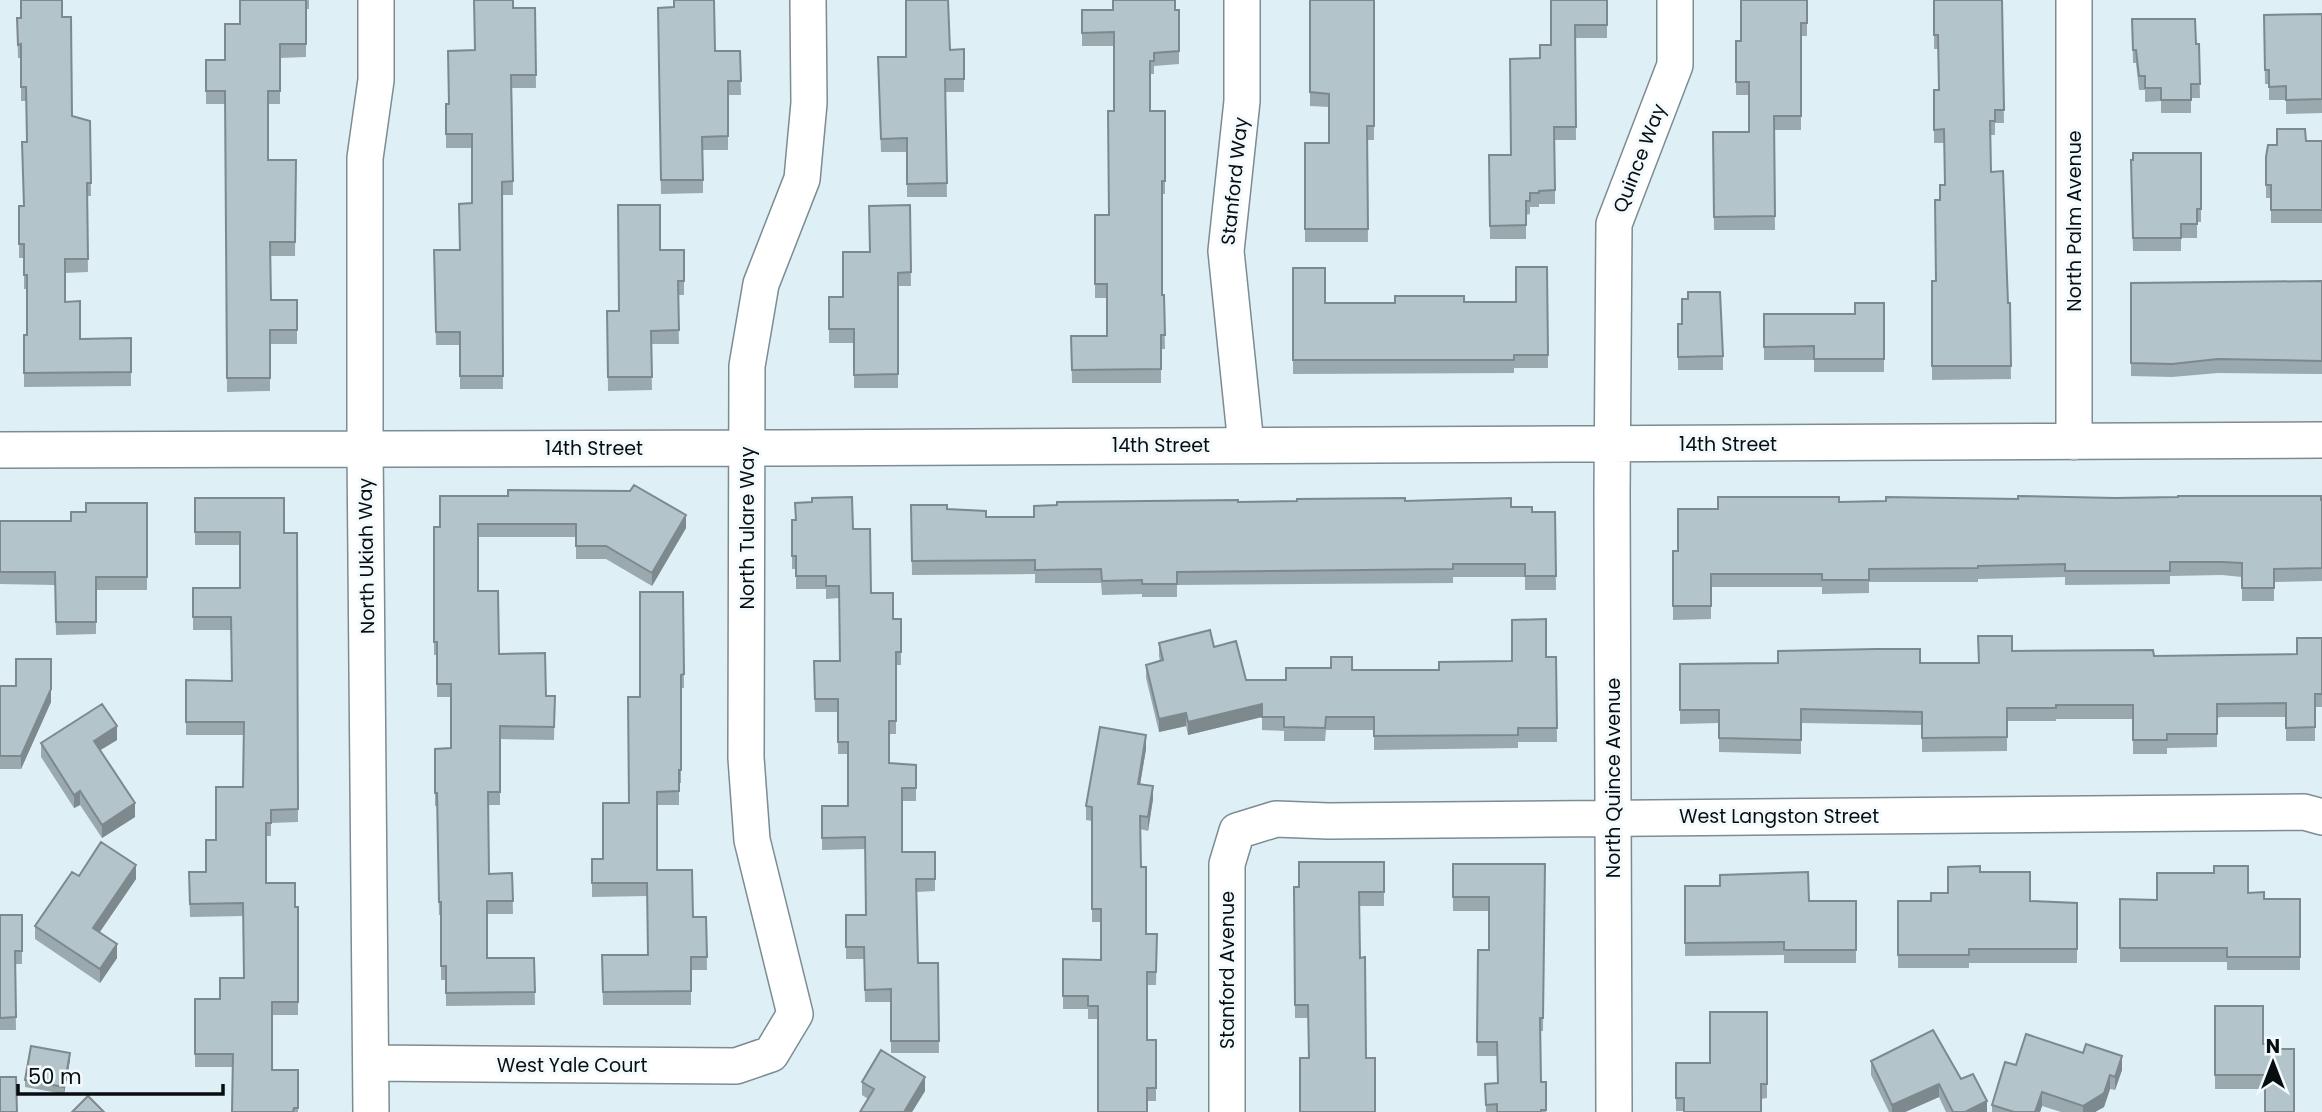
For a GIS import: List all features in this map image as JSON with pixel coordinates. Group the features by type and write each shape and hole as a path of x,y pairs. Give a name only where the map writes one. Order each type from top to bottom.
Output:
{"street":[{"name":"North Ukiah Way","path":"371,1112 365,158 376,80 376,0"},
{"name":"North Tulare Way","path":"771,1054 795,1014 752,840 746,758 747,366 761,284 802,178 809,103 808,0"},
{"name":"Stanford Way","path":"1242,0 1242,101 1226,251 1246,445"},
{"name":"Quince Way","path":"1612,445 1614,224 1675,65 1675,0"},
{"name":"North Palm Avenue","path":"2074,0 2074,442"},
{"name":"14th Street","path":"0,450 2322,440"},
{"name":"North Quince Avenue","path":"1612,445 1614,1112"},
{"name":"West Langston Street","path":"1237,831 1276,819 1328,821 2304,813 2322,817"},
{"name":"Stanford Avenue","path":"1227,1112 1227,864 1237,831"},
{"name":"West Yale Court","path":"372,1063 736,1066 771,1054"}],"building":[{"path":"21,0 62,0 62,17 71,17 72,116 90,121 91,183 87,183 88,259 65,259 65,302 80,301 80,339 131,338 131,372 24,373 27,275 24,275 24,244 19,244 19,206 24,206 22,142 27,142 26,87 21,87 21,44 18,45 17,18 21,18"},
{"path":"240,0 306,0 306,44 280,44 280,91 268,91 268,160 296,160 295,242 270,242 271,300 297,300 297,330 270,330 270,378 227,378 225,91 206,91 206,60 225,60 225,24 240,24"},
{"path":"474,0 513,0 513,8 535,8 536,75 511,75 513,181 502,182 503,376 460,376 460,332 436,332 434,250 460,250 459,204 472,203 472,134 446,134 446,104 449,104 448,51 475,50"},
{"path":"674,0 714,0 715,51 740,51 741,81 728,81 728,136 702,137 703,180 661,180 658,8 674,7"},
{"path":"906,0 948,0 950,50 964,49 964,79 945,79 947,183 907,184 907,138 881,139 878,57 906,57"},
{"path":"1113,0 1175,0 1175,10 1179,10 1179,51 1154,53 1154,61 1150,61 1150,111 1165,111 1162,295 1165,335 1161,335 1161,369 1072,370 1071,336 1107,336 1107,284 1095,284 1095,215 1109,215 1108,111 1114,111 1114,32 1082,33 1082,10 1113,10"},
{"path":"1310,0 1374,0 1374,126 1367,126 1368,229 1305,229 1305,143 1329,143 1329,94 1310,92"},
{"path":"1551,0 1607,0 1607,25 1575,25 1576,127 1554,127 1555,190 1530,193 1530,201 1526,201 1526,225 1490,226 1489,155 1511,155 1510,59 1540,58 1540,45 1551,45"},
{"path":"1741,0 1807,0 1807,23 1801,23 1801,116 1774,116 1775,216 1714,217 1713,132 1749,132 1749,82 1736,82 1736,41 1741,41"},
{"path":"1934,0 2002,0 2004,110 1995,110 1995,121 1990,121 1991,172 2003,171 2011,366 1932,366 1932,281 1936,281 1935,200 1940,200 1940,185 1945,185 1944,129 1934,130 1934,90 1939,90"},
{"path":"2322,14 2322,99 2286,100 2286,86 2269,87 2269,70 2265,70 2264,15"},
{"path":"2132,19 2195,19 2200,84 2191,84 2191,100 2161,100 2161,88 2145,88 2145,76 2139,76 2136,50 2133,50"},
{"path":"2277,129 2305,129 2306,141 2322,141 2322,210 2271,210 2271,185 2266,185 2266,157 2268,145 2277,145"},
{"path":"2133,153 2201,153 2201,209 2197,209 2197,224 2181,224 2181,238 2133,238"},
{"path":"618,205 660,205 660,250 684,250 684,281 678,281 679,330 651,331 652,377 608,377 607,311 619,311"},
{"path":"910,205 911,272 898,273 898,374 854,375 854,329 829,329 829,297 843,297 843,252 870,252 869,206"},
{"path":"1516,267 1547,267 1548,355 1514,355 1514,360 1293,360 1293,268 1325,268 1325,303 1395,303 1395,296 1464,296 1464,302 1516,302"},
{"path":"2322,281 2322,361 2218,359 2172,364 2131,363 2131,283"},
{"path":"1688,292 1720,292 1723,356 1678,357 1678,324 1682,324 1682,299 1688,299"},
{"path":"1855,303 1884,303 1884,359 1814,359 1814,346 1764,347 1764,314 1855,314"},
{"path":"634,485 686,515 652,573 606,546 576,546 576,524 478,524 478,591 498,591 499,654 545,653 546,696 555,696 554,727 500,726 500,792 488,792 489,874 512,873 513,901 487,901 487,958 534,958 535,992 446,993 446,966 441,966 435,749 451,748 451,684 437,684 437,642 434,642 434,527 440,527 440,496 508,496 508,490 630,491"},
{"path":"2018,496 2321,496 2322,568 2274,569 2274,588 2242,588 2242,563 2222,562 2170,562 2170,571 2065,571 2065,564 1869,569 1869,580 1822,580 1822,574 1711,574 1711,606 1673,606 1673,551 1678,551 1678,509 1718,509 1718,497 1839,497 1839,502 1886,501 1886,497 2018,499"},
{"path":"852,497 853,529 870,529 871,593 893,593 893,619 901,619 901,652 896,652 896,721 889,721 889,763 916,765 916,788 902,788 902,852 935,852 935,879 916,879 918,963 938,963 939,1041 891,1041 891,989 865,990 864,947 846,947 846,915 866,915 865,837 822,838 822,806 848,806 848,742 838,742 838,699 815,699 814,661 840,661 839,586 826,586 826,576 796,576 796,556 792,556 792,520 796,520 795,503 812,502 812,498"},
{"path":"195,498 284,498 284,533 297,533 298,809 271,810 271,823 266,823 266,883 295,883 295,907 298,907 298,1002 272,1002 272,1070 298,1070 298,1108 294,1108 293,1112 232,1112 233,1054 195,1054 195,999 220,999 220,978 244,978 243,903 190,904 189,872 206,872 206,840 216,840 216,787 243,787 244,722 186,722 186,680 232,681 231,617 193,617 193,588 240,588 240,532 195,532"},
{"path":"1405,498 1405,501 1511,498 1511,507 1532,507 1532,512 1555,512 1556,576 1525,576 1525,564 1453,564 1453,569 1177,572 1177,584 1142,584 1142,580 1102,581 1101,569 1035,570 1035,560 912,561 911,505 947,505 947,509 986,511 986,517 1034,517 1034,506 1057,505 1057,502"},
{"path":"86,503 147,503 147,577 96,577 96,622 56,622 55,572 0,572 0,521 71,521 71,512 86,512"},
{"path":"640,592 683,592 681,770 679,791 657,792 657,870 692,870 693,917 706,917 707,957 691,957 691,991 603,992 602,955 648,955 647,883 592,883 592,859 603,859 603,803 629,803 628,697 640,697"},
{"path":"1546,619 1546,657 1556,657 1557,728 1518,728 1518,735 1374,736 1374,717 1326,717 1325,728 1284,727 1284,717 1262,717 1262,704 1188,722 1186,713 1159,719 1146,665 1163,660 1159,643 1210,630 1214,647 1236,641 1246,680 1286,680 1286,668 1331,668 1331,657 1352,657 1352,670 1439,670 1439,662 1512,661 1512,620"},
{"path":"1978,636 2012,636 2012,651 2153,650 2154,656 2297,654 2297,638 2322,638 2322,694 2315,694 2315,727 2286,728 2286,703 2217,704 2217,734 2167,734 2167,740 2133,740 2133,705 2056,705 2056,708 2007,708 2007,737 1922,738 1922,712 1801,709 1801,740 1719,738 1719,710 1680,710 1680,664 1778,663 1778,651 1876,649 1920,649 1920,663 1979,663"},
{"path":"16,659 51,659 51,689 21,756 0,756 0,686 16,686"},
{"path":"102,704 117,726 94,741 135,803 102,825 80,791 74,795 41,743"},
{"path":"1100,727 1146,735 1138,784 1153,786 1148,817 1140,816 1141,867 1146,867 1146,934 1157,934 1156,972 1147,972 1147,1040 1156,1040 1156,1088 1147,1088 1147,1112 1098,1112 1098,1006 1088,1006 1088,996 1063,996 1063,959 1101,960 1101,909 1092,909 1092,807 1086,806"},
{"path":"101,842 136,865 93,928 117,944 100,969 35,926 72,872 79,876"},
{"path":"1299,862 1384,862 1384,892 1359,892 1360,958 1365,957 1366,1058 1375,1058 1375,1112 1300,1112 1300,1058 1309,1058 1308,1005 1295,1005 1294,887 1299,887"},
{"path":"1453,864 1545,864 1543,1018 1540,1018 1541,1082 1546,1082 1546,1110 1541,1112 1497,1112 1497,1104 1486,1105 1485,1084 1498,1083 1497,1042 1477,1042 1478,950 1489,950 1489,897 1453,897"},
{"path":"1980,866 1980,872 2030,872 2030,901 2077,903 2077,949 1969,949 1969,955 1898,955 1898,901 1931,901 1931,893 1948,893 1948,867"},
{"path":"2214,866 2248,866 2248,893 2264,892 2264,899 2300,899 2300,957 2227,957 2227,948 2120,948 2120,899 2157,900 2157,873 2214,873"},
{"path":"1808,872 1809,901 1856,901 1856,950 1784,950 1784,942 1685,943 1685,886 1720,886 1720,875"},
{"path":"0,915 22,915 22,951 15,951 16,1017 0,1018"},
{"path":"2215,1006 2263,1006 2263,1044 2269,1044 2269,1049 2294,1049 2294,1112 2265,1112 2265,1075 2215,1075"},
{"path":"1710,1012 1767,1012 1767,1084 1761,1084 1761,1112 1684,1112 1684,1098 1676,1098 1676,1063 1710,1063"},
{"path":"1933,1030 1961,1079 1973,1074 1987,1101 1965,1112 1953,1112 1939,1084 1892,1105 1871,1061"},
{"path":"2026,1034 2083,1053 2086,1044 2122,1056 2115,1077 2110,1075 2104,1093 2083,1106 2042,1092 2035,1112 2014,1112 1992,1105 2005,1062 2016,1065"},
{"path":"31,1046 70,1053 64,1087 25,1080"},
{"path":"881,1050 925,1077 904,1112 860,1112 874,1089 862,1082"},
{"path":"0,1077 16,1077 17,1112 0,1112"},
{"path":"88,1096 104,1112 72,1112"}]}
